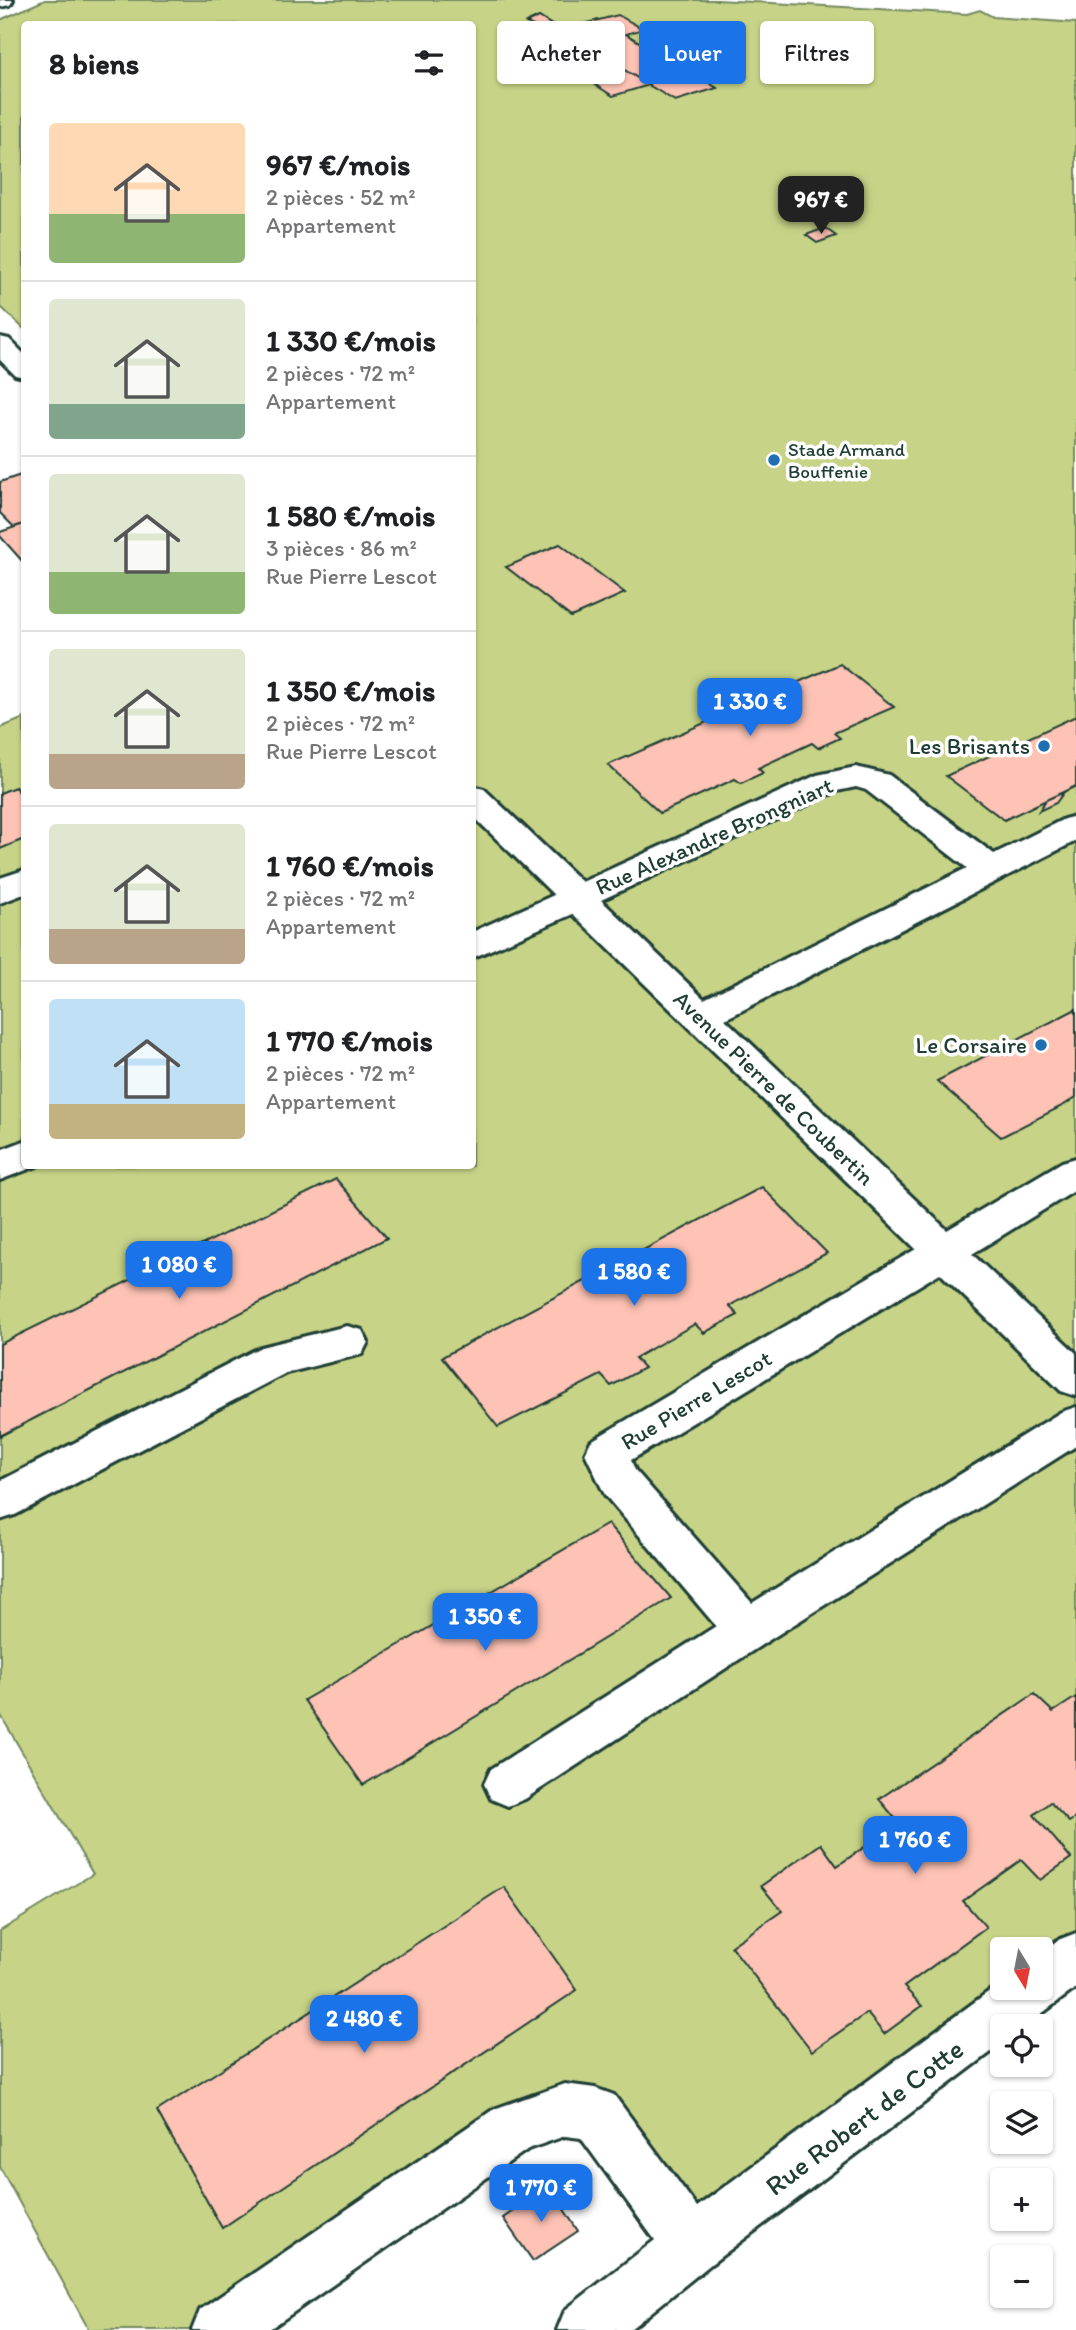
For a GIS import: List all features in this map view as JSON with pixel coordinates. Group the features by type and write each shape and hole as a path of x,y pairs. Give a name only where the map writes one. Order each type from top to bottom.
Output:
{"street":[{"path":"0,345 21,366"},
{"name":"Rue Alexandre Brongniart","path":"476,944 830,782 856,777 877,782 990,869"},
{"name":"Avenue Pierre de Coubertin","path":"476,800 1076,1379"},
{"path":"700,1016 1076,827"},
{"path":"0,892 21,882"},
{"path":"0,1166 21,1156"},
{"path":"944,1251 1076,1172"},
{"name":"Rue Pierre Lescot","path":"747,1630 620,1482 606,1453 944,1251"},
{"path":"0,1502 276,1359 347,1342"},
{"path":"508,1784 747,1630 1076,1424"},
{"path":"1054,1973 1076,1957"},
{"name":"Rue Robert de Cotte","path":"585,2330 692,2245 1019,2000"},
{"path":"220,2330 513,2128 565,2110 595,2114 692,2245"}],"green space":[{"path":"45,0 717,0 967,14 980,10 993,17 1076,23 1076,1957 1054,1973 1054,1937 990,1937 990,1999 692,2245 565,2110 220,2330 89,2330 0,2167 0,1931 93,1874 0,1714 0,728 21,719 21,1169 476,1169 476,21 21,21 21,326 0,306 0,20"}],"building":[{"path":"618,15 639,27 639,30 626,34 639,42 639,79 625,71 625,21 595,21"},
{"path":"625,70 639,79 639,84 649,85 613,96 594,84 625,84"},
{"path":"647,84 710,84 717,88 675,101"},
{"path":"825,228 836,236 817,243 806,235"},
{"path":"21,475 21,525 14,527 0,513 0,482"},
{"path":"21,525 21,560 0,536 0,532"},
{"path":"560,544 625,593 571,617 506,567"},
{"path":"840,664 894,707 834,733 840,738 818,748 812,743 758,768 763,773 741,783 735,779 660,813 608,765"},
{"name":"Les Brisants","path":"1076,716 1076,786 1004,820 946,776"},
{"path":"15,787 21,794 21,840 0,849 0,793"},
{"path":"1064,792 1056,803 1039,811 1046,800"},
{"name":"Le Corsaire","path":"1076,1009 1076,1097 1064,1105 1001,1137 937,1081"},
{"path":"336,1179 387,1238 0,1436 0,1344"},
{"path":"762,1187 827,1253 729,1306 738,1315 704,1333 695,1324 635,1358 644,1368 611,1386 601,1375 498,1427 442,1357"},
{"path":"608,1524 671,1598 363,1785 304,1700"},
{"path":"1034,1694 1053,1712 1076,1697 1076,1817 1069,1822 1050,1802 1034,1815 1071,1858 1040,1880 1021,1860 963,1901 986,1927 904,1987 922,2006 884,2034 867,2013 812,2051 731,1946 782,1911 761,1886 821,1844 837,1866 899,1823 879,1799"},
{"path":"504,1887 577,1990 222,2228 157,2111"},
{"path":"549,2186 578,2231 533,2261 503,2218"}],"place":[{"name":"Stade Armand Bouffenie","path":"774,460"},
{"name":"Les Brisants","path":"1044,746"},
{"name":"Le Corsaire","path":"1041,1045"}]}
